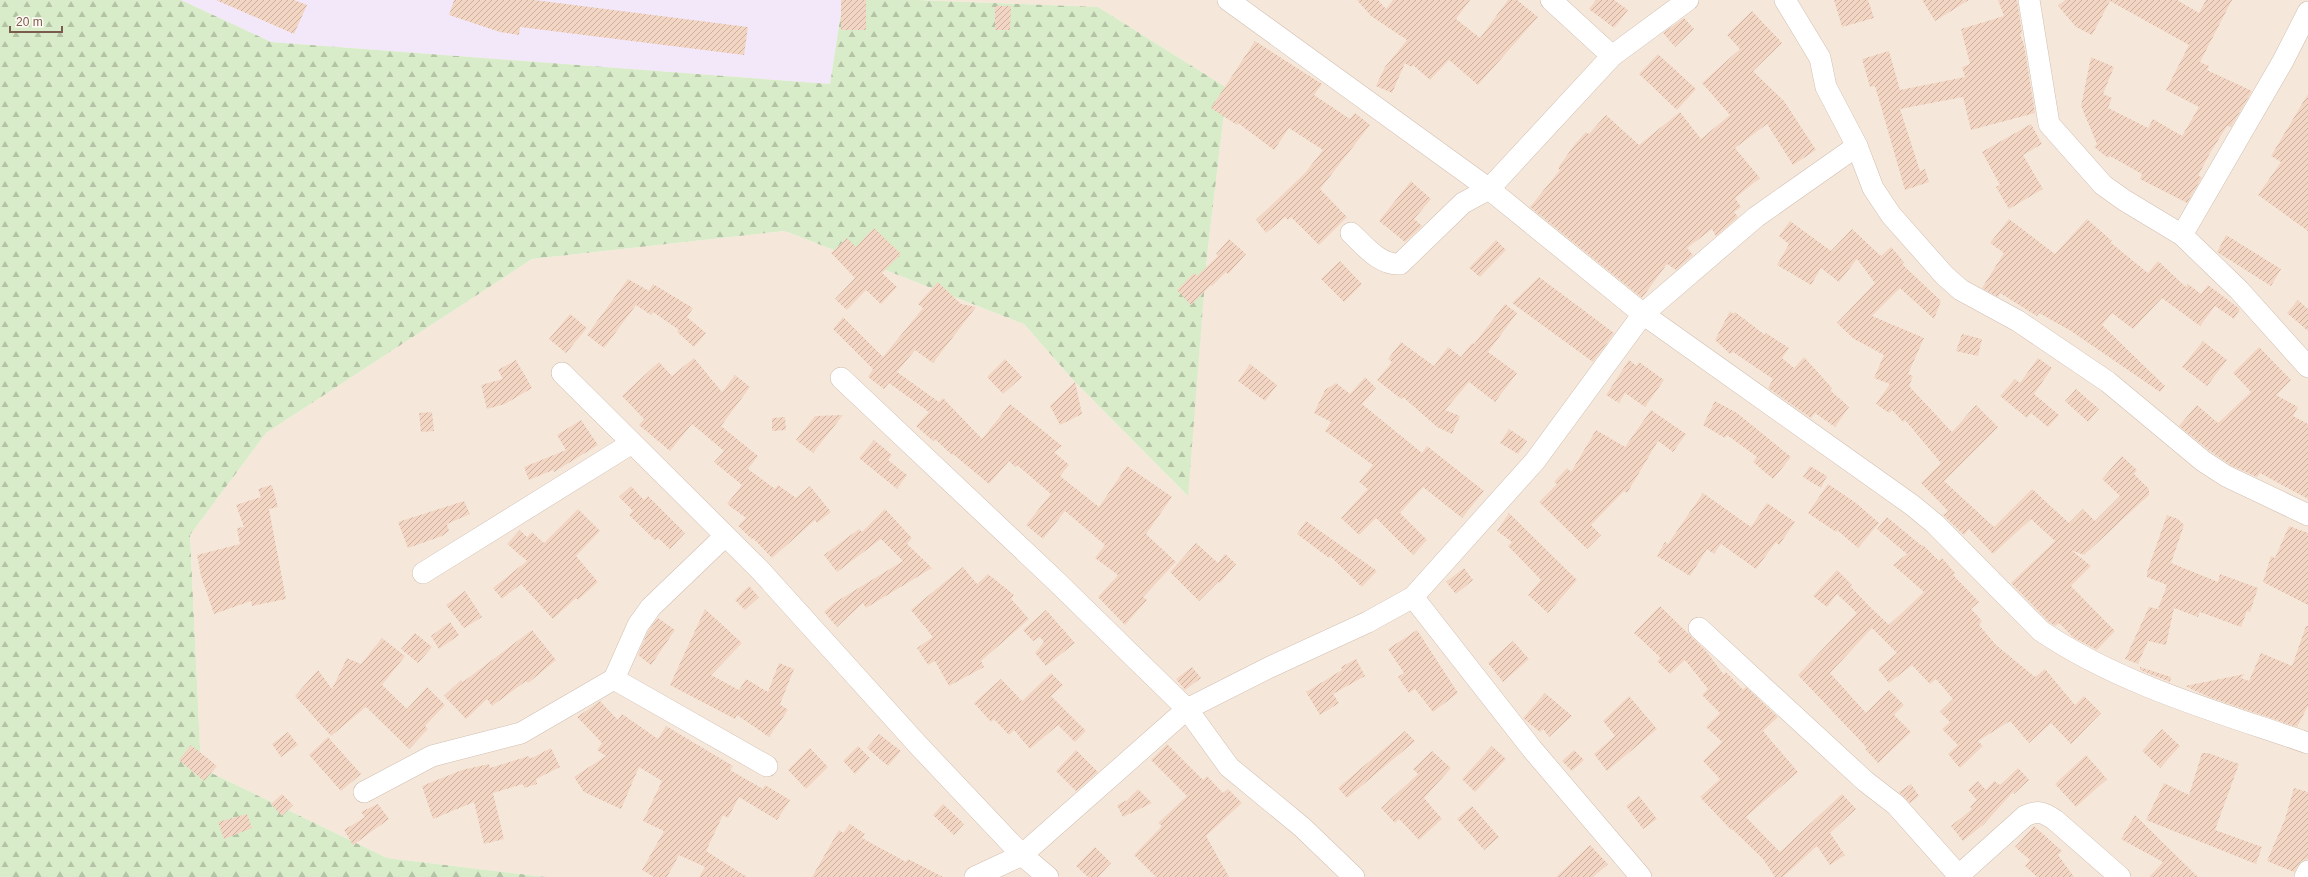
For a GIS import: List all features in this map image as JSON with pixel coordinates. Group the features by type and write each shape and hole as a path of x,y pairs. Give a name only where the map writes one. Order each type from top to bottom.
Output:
{"street":[{"path":"1228,0 1489,189 1643,314 1912,505 1935,524 2041,631 2062,645 2147,686 2308,744"},
{"path":"1551,0 1612,56"},
{"path":"1351,233 1377,258 1389,265 1400,264 1463,203 1489,189 1612,56 1688,0"},
{"path":"1785,0 1820,58 1826,87 1857,146 1873,188 1890,216 1945,276 1961,290 2018,321 2102,378 2203,461 2226,476 2308,515"},
{"path":"2029,0 2049,124 2103,185 2124,200 2182,235 2240,290 2308,367"},
{"path":"2182,235 2283,61 2308,12"},
{"path":"975,877 1022,855 1187,709 1268,668 1368,622 1413,597 1535,461 1643,314 1756,217 1857,146"},
{"path":"562,372 760,570 919,746 1022,855 1048,877"},
{"path":"841,378 1055,580 1187,709 1229,766 1302,827 1354,877"},
{"path":"423,573 632,443"},
{"path":"364,792 432,756 521,733 614,678 638,625 651,607 725,536"},
{"path":"1413,597 1532,749 1641,877"},
{"path":"1699,628 1865,781 1896,805 1959,877 2025,816 2036,811 2046,814 2055,820 2120,877"},
{"path":"614,678 767,766"},
{"path":"2305,877 2308,871"}],"shaded area":[{"path":"181,0 843,0 830,84 271,42"},
{"path":"917,0 2308,0 2308,877 546,877 387,858 201,768 190,535 266,433 532,259 785,231 1024,324 1075,382 1187,495 1207,256 1227,88 1098,7"}],"green space":[{"path":"0,0 181,0 271,42 830,84 843,0 917,0 1098,7 1227,88 1207,256 1188,496 1075,382 1024,324 785,231 532,259 266,433 190,535 201,768 387,858 546,877 0,877"}],"building":[{"path":"216,0 294,0 307,5 294,34"},
{"path":"454,0 534,0 748,27 744,55 520,27 519,35 500,32 449,15"},
{"path":"841,0 866,0 866,30 841,30"},
{"path":"1357,0 1378,0 1386,9 1393,0 1470,0 1456,19 1480,38 1508,0 1517,0 1538,17 1478,85 1449,60 1430,80 1413,65 1411,67 1405,63 1392,93 1376,86 1385,67 1407,40 1371,16"},
{"path":"1596,0 1614,0 1628,10 1614,28 1589,9"},
{"path":"1834,0 1868,0 1874,18 1842,27"},
{"path":"1922,0 1969,0 1935,21"},
{"path":"1998,0 2017,0 2022,33 2020,34 2024,45 2035,113 1971,130 1963,97 1900,109 1920,171 1925,169 1929,182 1905,190 1875,86 1870,87 1862,59 1889,51 1900,90 1965,77 1962,67 1970,64 1961,29 2004,16"},
{"path":"2065,0 2177,0 2199,13 2206,0 2232,0 2200,62 2209,66 2207,70 2252,91 2231,127 2227,126 2210,153 2198,176 2202,177 2187,203 2140,179 2142,174 2110,156 2108,158 2094,147 2097,144 2081,106 2091,57 2114,67 2103,94 2112,98 2108,108 2148,128 2153,119 2182,136 2199,107 2166,90 2189,45 2110,1 2092,35 2076,27 2058,6"},
{"path":"995,6 1011,6 1010,30 995,30"},
{"path":"1752,11 1782,43 1753,71 1784,101 1816,150 1793,165 1767,124 1735,148 1760,178 1735,198 1741,207 1734,212 1738,217 1716,236 1712,229 1687,248 1693,255 1676,270 1667,264 1642,298 1530,207 1560,170 1558,168 1575,144 1586,132 1589,134 1606,115 1639,145 1680,112 1701,139 1730,115 1702,83 1740,49 1727,35"},
{"path":"1684,18 1694,29 1675,47 1663,33"},
{"path":"1255,41 1322,84 1314,95 1350,119 1355,113 1370,125 1320,189 1347,217 1319,245 1291,217 1288,220 1285,217 1266,233 1256,220 1305,173 1323,150 1289,128 1274,150 1238,123 1237,125 1211,108"},
{"path":"1658,54 1696,89 1677,110 1639,74"},
{"path":"2308,94 2308,231 2258,195 2281,162 2271,156"},
{"path":"2031,124 2042,144 2023,155 2043,189 2009,209 1996,187 2000,185 1982,152"},
{"path":"1411,181 1431,199 1414,219 1422,226 1405,242 1379,221"},
{"path":"2009,219 2055,254 2087,219 2112,241 2110,242 2148,273 2158,261 2186,287 2188,284 2201,294 2208,285 2240,309 2234,319 2215,306 2200,326 2162,298 2133,329 2112,313 2102,325 2165,386 2160,392 2071,331 2039,313 2037,316 2000,293 1998,297 1982,288 2004,253 1990,243"},
{"path":"1790,221 1831,251 1852,229 1881,256 1891,247 1904,262 1902,264 1941,301 1934,319 1900,288 1872,316 1924,338 1908,374 1913,376 1909,386 1952,432 1976,405 1998,427 1944,481 1994,527 2032,489 2069,523 2083,509 2095,521 2120,496 2102,479 2122,456 2137,470 2134,474 2149,489 2149,495 2084,555 2071,550 2091,566 2071,586 2115,631 2097,650 2073,637 2059,623 2055,626 2049,622 2011,583 2055,541 2031,519 1993,554 1969,529 1964,535 1943,515 1948,511 1921,483 1941,463 1905,420 1903,422 1892,410 1889,413 1876,404 1890,384 1874,378 1884,355 1854,339 1837,323 1875,283 1857,259 1839,282 1821,268 1811,285 1777,265 1789,244 1779,236"},
{"path":"874,228 901,254 882,273 897,287 881,304 866,290 847,310 835,299 855,278 831,253 847,238 856,247"},
{"path":"2226,235 2281,269 2271,286 2217,252"},
{"path":"1229,239 1246,254 1228,274 1226,272 1191,305 1177,290 1194,273 1197,276 1218,256 1216,254"},
{"path":"1496,240 1506,250 1480,277 1469,268"},
{"path":"1340,261 1362,284 1344,302 1321,279"},
{"path":"1539,277 1614,333 1593,362 1512,303"},
{"path":"628,279 649,291 653,284 693,308 687,317 706,333 694,347 677,332 679,330 653,312 651,315 636,305 604,348 587,335"},
{"path":"938,282 961,304 976,307 933,363 915,350 897,372 939,402 943,398 982,439 1010,404 1062,446 1054,452 1069,465 1060,476 1099,507 1127,466 1172,497 1146,534 1176,562 1143,597 1147,600 1125,625 1098,597 1118,575 1095,558 1105,545 1065,511 1043,539 1026,525 1051,494 1017,465 1015,467 1009,461 989,484 953,454 952,455 935,439 933,441 916,426 929,412 889,383 884,389 868,377 873,369 833,329 843,317 883,357 923,308 918,304"},
{"path":"2298,300 2308,309 2308,331 2287,313"},
{"path":"1505,304 1517,313 1488,352 1517,373 1495,402 1469,382 1445,410 1460,416 1452,434 1437,427 1403,397 1401,399 1377,380 1392,362 1388,359 1401,342 1434,366 1448,347 1461,357 1472,343 1474,344"},
{"path":"1730,311 1733,314 1735,312 1765,335 1766,333 1789,348 1782,358 1794,368 1804,357 1832,388 1830,390 1849,407 1835,427 1815,413 1811,418 1768,388 1773,379 1733,352 1730,354 1715,340"},
{"path":"570,314 587,328 566,353 549,339"},
{"path":"1962,334 1982,339 1978,356 1956,351"},
{"path":"2203,341 2227,360 2207,386 2182,367"},
{"path":"2259,347 2291,380 2276,395 2298,407 2293,416 2308,424 2308,499 2260,473 2257,477 2232,466 2210,451 2179,426 2197,405 2218,423 2251,392 2233,373"},
{"path":"694,358 722,392 735,375 750,387 721,426 758,456 748,469 775,489 778,485 796,498 810,486 831,512 817,523 815,520 772,558 753,538 752,539 738,526 746,518 727,504 742,485 714,462 724,451 692,424 670,451 639,425 644,419 622,396 659,362 672,376"},
{"path":"2038,358 2052,368 2034,394 2059,415 2048,427 2031,413 2027,418 2000,396 2015,379 2020,383"},
{"path":"1005,359 1022,377 1003,394 987,377"},
{"path":"516,360 532,388 505,404 487,409 481,385 503,379 498,370"},
{"path":"1629,360 1637,366 1639,362 1664,380 1645,407 1625,393 1619,403 1606,395"},
{"path":"1250,364 1277,385 1265,401 1238,381"},
{"path":"1365,377 1376,388 1362,404 1422,453 1427,446 1484,491 1462,518 1423,487 1400,513 1427,540 1413,555 1376,518 1359,535 1341,518 1368,489 1359,482 1373,465 1325,431 1331,422 1314,413 1325,390 1336,383 1350,394"},
{"path":"1075,382 1082,414 1060,425 1050,406"},
{"path":"2076,389 2099,409 2088,422 2065,401"},
{"path":"1715,401 1737,413 1791,457 1773,479 1753,462 1757,457 1727,435 1725,438 1703,425"},
{"path":"1651,410 1686,434 1673,452 1658,441 1627,493 1624,491 1591,525 1601,535 1587,549 1539,502 1557,484 1554,482 1567,468 1571,472 1596,430 1625,447"},
{"path":"432,412 434,431 421,432 419,413"},
{"path":"843,415 813,453 796,440 815,416"},
{"path":"785,417 786,430 772,431 772,418"},
{"path":"581,420 598,445 554,472 553,470 529,480 524,467 566,450 557,435"},
{"path":"1509,429 1527,441 1518,454 1500,443"},
{"path":"874,440 892,455 888,460 907,475 897,489 859,458"},
{"path":"1810,466 1827,476 1821,488 1803,477"},
{"path":"1828,484 1856,503 1879,523 1858,548 1837,530 1836,532 1808,513"},
{"path":"272,485 278,507 269,509 286,599 252,606 251,601 214,614 201,576 197,555 240,544 237,528 244,527 236,505 261,497 258,489"},
{"path":"631,486 644,500 648,496 685,533 670,549 658,538 655,540 629,515 633,511 619,497"},
{"path":"1703,493 1751,527 1767,503 1795,522 1779,545 1776,542 1756,569 1721,544 1714,554 1707,549 1690,576 1657,556 1665,542 1668,544"},
{"path":"464,501 470,514 447,524 449,531 442,536 408,548 398,522"},
{"path":"578,509 600,531 576,556 598,582 578,600 576,598 553,619 521,584 502,599 493,588 527,561 507,544 520,530 527,537 532,532 544,543"},
{"path":"885,509 912,538 907,544 932,568 866,608 863,603 837,627 824,612 834,603 903,561 881,539 837,572 824,555 859,529 862,532"},
{"path":"1509,513 1577,580 1548,613 1528,595 1541,580 1508,546 1512,542 1497,531"},
{"path":"2167,515 2178,519 2184,525 2171,563 2218,582 2220,574 2258,588 2250,612 2247,611 2241,627 2200,612 2198,617 2174,608 2166,645 2148,641 2138,664 2125,659 2149,607 2158,609 2167,585 2147,577 2147,572"},
{"path":"1887,517 1922,546 1923,545 1939,561 1942,558 1955,573 1953,575 1979,602 1971,609 1982,621 1979,625 1996,645 2035,677 2045,669 2075,705 2084,696 2101,713 2071,744 2051,723 2029,743 2010,721 1978,741 1983,746 1960,768 1948,754 1958,745 1942,729 1950,722 1940,712 1953,699 1936,679 1930,684 1912,665 1889,683 1878,669 1897,653 1872,628 1830,673 1866,713 1889,690 1904,705 1894,715 1911,732 1878,763 1865,749 1867,748 1798,675 1857,613 1837,594 1827,607 1813,596 1837,570 1852,585 1850,586 1889,625 1924,592 1893,565 1907,554 1877,529"},
{"path":"1306,521 1377,571 1362,587 1330,556 1329,558 1297,534"},
{"path":"2289,526 2308,533 2308,605 2263,582 2271,556 2275,558"},
{"path":"1196,543 1218,563 1225,554 1236,564 1220,583 1218,582 1199,601 1170,572"},
{"path":"963,567 977,584 988,574 1014,595 1011,599 1029,619 981,661 984,667 949,686 935,661 928,665 917,648 933,637 911,610"},
{"path":"1464,568 1473,580 1456,594 1446,582"},
{"path":"749,586 759,597 745,610 735,600"},
{"path":"465,591 482,617 464,628 446,605"},
{"path":"1660,606 1706,651 1724,675 1726,672 1743,690 1746,687 1778,717 1763,731 1798,772 1746,817 1780,852 1842,794 1856,809 1830,833 1845,855 1830,865 1817,846 1783,877 1775,877 1763,859 1732,829 1731,830 1700,797 1720,779 1703,761 1722,742 1706,727 1720,713 1702,695 1708,689 1685,660 1670,674 1657,661 1661,658 1634,633"},
{"path":"705,609 742,643 711,675 739,690 746,679 768,692 779,663 794,669 780,704 788,710 769,737 737,715 735,719 670,685"},
{"path":"1046,610 1075,643 1046,666 1035,653 1044,642 1040,637 1033,641 1023,630"},
{"path":"658,618 675,630 651,665 638,655 648,631"},
{"path":"450,622 459,635 439,649 431,636"},
{"path":"2306,626 2308,626 2308,706 2297,727 2209,697 2185,686 2245,674 2241,678 2249,681 2261,653 2292,666"},
{"path":"532,630 556,660 528,683 526,681 492,706 487,699 466,719 444,696 461,680 463,682"},
{"path":"1417,630 1458,693 1433,712 1415,689 1409,693 1398,677 1404,673 1388,649"},
{"path":"415,633 432,647 418,663 401,649"},
{"path":"382,638 405,656 382,685 407,709 427,687 445,705 425,726 428,729 409,749 366,707 331,736 295,696 318,670 332,689 347,658 361,664"},
{"path":"1513,641 1529,659 1503,682 1488,663"},
{"path":"1356,659 1365,676 1333,694 1339,703 1320,715 1306,692 1342,670 1341,667"},
{"path":"1192,667 1201,678 1185,690 1176,679"},
{"path":"2140,667 2171,677 2170,682 2140,670"},
{"path":"1051,673 1063,685 1051,696 1086,731 1075,742 1058,725 1030,749 1014,730 1009,735 994,719 991,722 974,703 1001,679 1022,701"},
{"path":"1545,693 1572,716 1549,737 1543,729 1540,732 1523,718"},
{"path":"1629,696 1657,729 1607,771 1594,754 1615,736 1603,721"},
{"path":"600,701 618,720 622,714 658,739 666,726 733,766 730,770 763,789 765,785 790,800 777,820 739,797 728,818 723,815 706,851 747,877 699,877 705,867 679,855 667,877 654,877 642,870 664,831 643,821 662,781 639,767 621,809 584,792 574,777 606,756 597,750 602,743 577,717"},
{"path":"2162,729 2180,746 2160,768 2142,751"},
{"path":"1405,731 1415,741 1347,798 1338,788"},
{"path":"288,732 298,745 281,757 272,744"},
{"path":"879,734 901,751 888,766 867,748"},
{"path":"328,737 361,774 341,791 309,755"},
{"path":"1167,744 1203,780 1207,776 1223,793 1228,789 1242,803 1206,836 1229,877 1156,877 1134,855 1162,826 1158,823 1187,796 1151,760"},
{"path":"191,745 217,766 204,781 179,760"},
{"path":"858,746 870,758 855,774 843,761"},
{"path":"1492,746 1506,759 1475,792 1462,779"},
{"path":"551,748 560,767 536,779 537,784 524,788 523,784 493,793 504,839 484,844 474,802 433,819 422,786 462,770 489,764 490,768 529,756 530,759"},
{"path":"810,748 828,767 806,789 788,770"},
{"path":"1076,750 1098,772 1076,791 1056,771"},
{"path":"1574,750 1584,760 1572,771 1562,761"},
{"path":"1432,751 1451,768 1424,798 1442,819 1419,840 1399,819 1395,823 1381,808 1418,774 1413,769"},
{"path":"2202,753 2208,753 2239,764 2215,830 2262,847 2256,864 2146,820 2164,783 2189,795"},
{"path":"2086,755 2107,779 2076,807 2055,784"},
{"path":"2018,768 2029,780 2014,794 2013,792 1984,824 1963,841 1951,826 1972,809 1970,807 1977,800 1968,790 1978,781 1986,790 1994,781 2000,785"},
{"path":"1911,784 1919,796 1910,803 1899,792"},
{"path":"2294,788 2308,792 2308,859 2301,861 2294,872 2267,861 2285,819"},
{"path":"1138,789 1152,803 1123,817 1117,805 1127,800"},
{"path":"282,794 293,805 282,816 271,804"},
{"path":"1639,796 1657,819 1643,829 1626,806"},
{"path":"378,804 389,819 353,845 344,830 365,817 361,812"},
{"path":"943,804 964,824 954,835 933,815"},
{"path":"1472,806 1499,837 1484,850 1457,819"},
{"path":"247,814 252,828 224,839 218,822"},
{"path":"2135,815 2198,877 2149,877 2163,862 2121,839"},
{"path":"850,824 865,834 862,838 906,862 908,859 943,877 812,877 839,830 843,833"},
{"path":"2034,826 2062,851 2058,855 2074,877 2037,877 2025,866 2030,860 2015,847"},
{"path":"1590,845 1608,864 1593,877 1556,877"},
{"path":"1095,847 1111,863 1098,877 1088,877 1076,866"}]}
